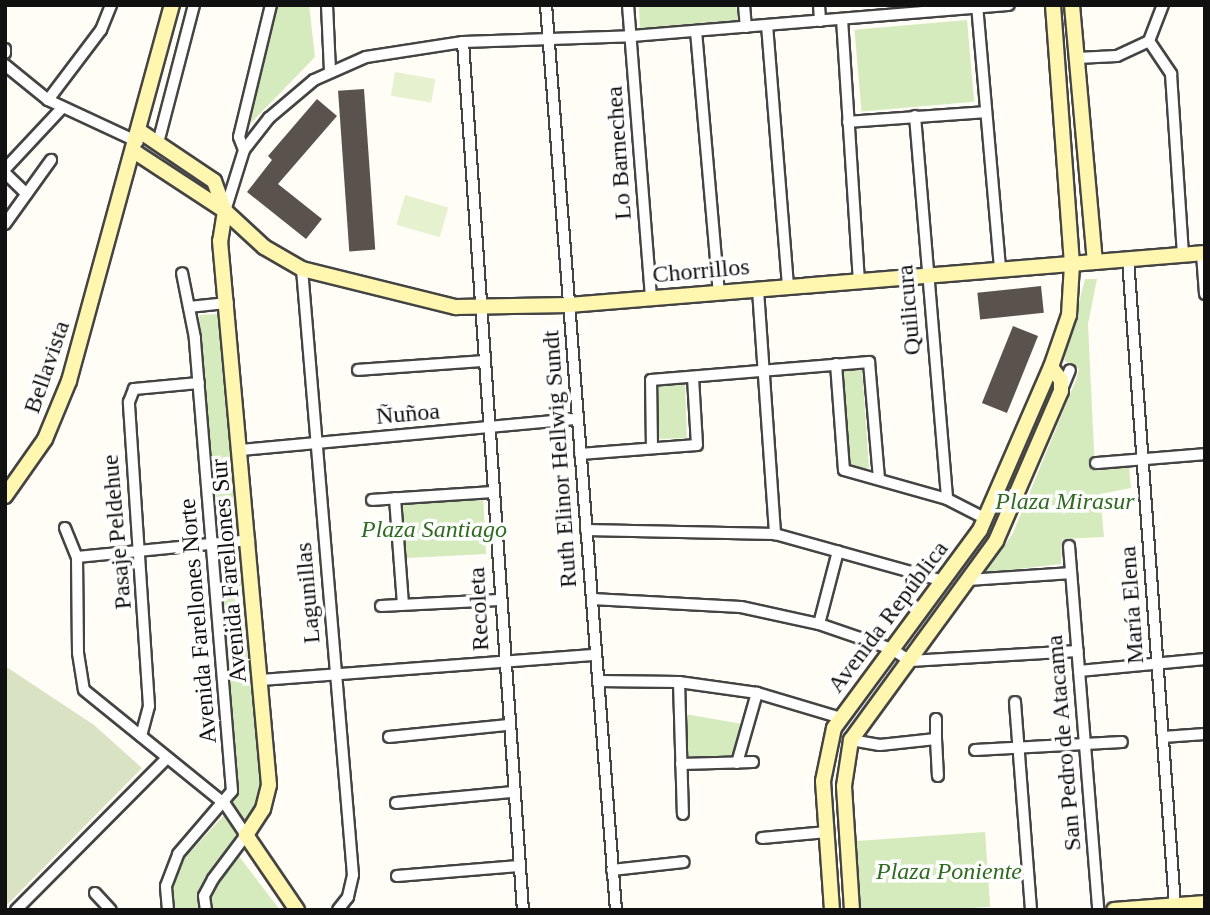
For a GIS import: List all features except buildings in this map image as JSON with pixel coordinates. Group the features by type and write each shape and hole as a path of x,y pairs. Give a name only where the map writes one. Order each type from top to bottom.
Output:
{"street":[{"path":"48,100 101,30 111,5"},
{"name":"Bellavista","path":"144,144 172,5"},
{"name":"Bellavista","path":"5,496 52,425 109,243 131,200 180,5"},
{"path":"5,65 62,108 144,144 194,5"},
{"path":"244,150 239,137 271,5"},
{"path":"327,5 330,70"},
{"name":"Ruth Elinor Hellwig Sundt","path":"545,5 615,910"},
{"name":"Lo Barnechea","path":"628,5 651,298"},
{"path":"744,5 747,27"},
{"path":"819,5 820,21"},
{"path":"225,211 244,150 284,104 330,70 366,57 463,42 548,36 631,36 842,19 898,10 1009,5"},
{"name":"Avenida República","path":"832,910 824,766 841,718 986,519 1051,367 1069,315 1072,264 1053,5"},
{"path":"1072,5 1096,262"},
{"path":"1077,58 1116,56 1149,41 1163,5"},
{"path":"977,7 1000,270"},
{"path":"842,19 859,281"},
{"path":"767,25 788,287"},
{"path":"696,31 719,293"},
{"path":"1149,41 1171,74 1183,255"},
{"name":"Recoleta","path":"463,42 503,661 523,910"},
{"path":"27,194 5,171 62,108"},
{"path":"848,122 986,112"},
{"name":"Quilicura","path":"915,117 947,499"},
{"name":"Chorrillos","path":"144,144 264,247 302,269 456,307 569,305 1203,253"},
{"name":"Chorrillos","path":"144,144 214,181 225,211"},
{"path":"5,225 51,160"},
{"name":"Avenida Farellones Sur","path":"206,910 204,896 212,878 246,835 263,808 269,785 228,303 219,241 225,211"},
{"path":"1203,253 1205,294"},
{"name":"María Elena","path":"1128,260 1175,905"},
{"name":"Lagunillas","path":"302,269 353,875 348,897 338,910"},
{"name":"Avenida Farellones Norte","path":"182,272 199,383 213,543 232,791 225,804"},
{"path":"758,290 775,534"},
{"path":"188,307 228,303"},
{"path":"358,370 484,361"},
{"path":"652,448 650,380 869,362 879,479"},
{"path":"836,364 844,470 947,499 986,519"},
{"path":"1051,367 1061,380 1060,394"},
{"name":"Avenida República","path":"852,910 844,786 851,740 969,580 1007,521 1070,370"},
{"path":"580,454 697,445 693,377"},
{"name":"Pasaje Peldehue","path":"141,736 149,706 142,550 129,402 134,389 199,383"},
{"name":"Ñuñoa","path":"241,450 578,419"},
{"path":"1019,443 1035,455"},
{"path":"1096,463 1205,454"},
{"path":"372,500 492,492"},
{"path":"395,498 403,604"},
{"path":"65,528 77,557 78,653 84,690 225,804 297,910"},
{"path":"586,530 775,534 943,581"},
{"path":"77,557 249,540"},
{"name":"San Pedro de Atacama","path":"1069,546 1098,910"},
{"path":"819,624 838,551"},
{"path":"969,580 1072,573"},
{"path":"592,599 741,607 819,624 892,649 910,662 1078,651"},
{"path":"381,606 499,600"},
{"path":"261,680 596,655"},
{"path":"1079,671 1205,659"},
{"path":"598,681 679,682 757,693 841,718"},
{"path":"679,682 683,814"},
{"path":"737,763 757,693"},
{"path":"1015,702 1031,910"},
{"path":"936,719 938,776"},
{"path":"389,737 508,725"},
{"path":"1163,737 1205,734"},
{"path":"851,740 880,745 936,739"},
{"path":"975,750 1122,741"},
{"path":"16,910 167,758"},
{"path":"681,764 753,762"},
{"path":"396,803 513,792"},
{"path":"168,910 166,886 178,854 225,804"},
{"path":"762,838 827,832"},
{"path":"612,870 684,862"},
{"path":"397,876 519,866"},
{"path":"95,893 111,910"},
{"path":"1114,910 1205,903"}],"green space":[{"path":"278,5 309,5 315,57 248,126"},
{"path":"639,5 736,5 738,20 640,28"},
{"path":"967,20 974,102 862,112 854,30"},
{"path":"395,72 435,79 431,103 391,96"},
{"path":"405,195 448,207 440,237 396,225"},
{"name":"Plaza Mirasur","path":"1085,279 1097,279 1088,324 1095,471 1129,466 1131,488 1100,494 1104,537 1062,539 1061,564 985,573 1013,533 1076,380 1079,369 1064,360"},
{"path":"219,314 262,782 259,806 208,876 200,896 201,910 175,910 173,890 181,862 227,812 235,792 199,315"},
{"path":"862,368 869,468 848,469 841,369"},
{"path":"685,383 687,438 658,439 656,384"},
{"name":"Plaza Santiago","path":"483,495 486,554 403,558 400,499"},
{"path":"5,666 94,725 142,768 5,907"},
{"path":"685,714 742,724 734,757 686,758"},
{"name":"Plaza Poniente","path":"985,832 990,907 861,910 856,841"},
{"path":"238,855 280,910 211,910 209,899"}]}
